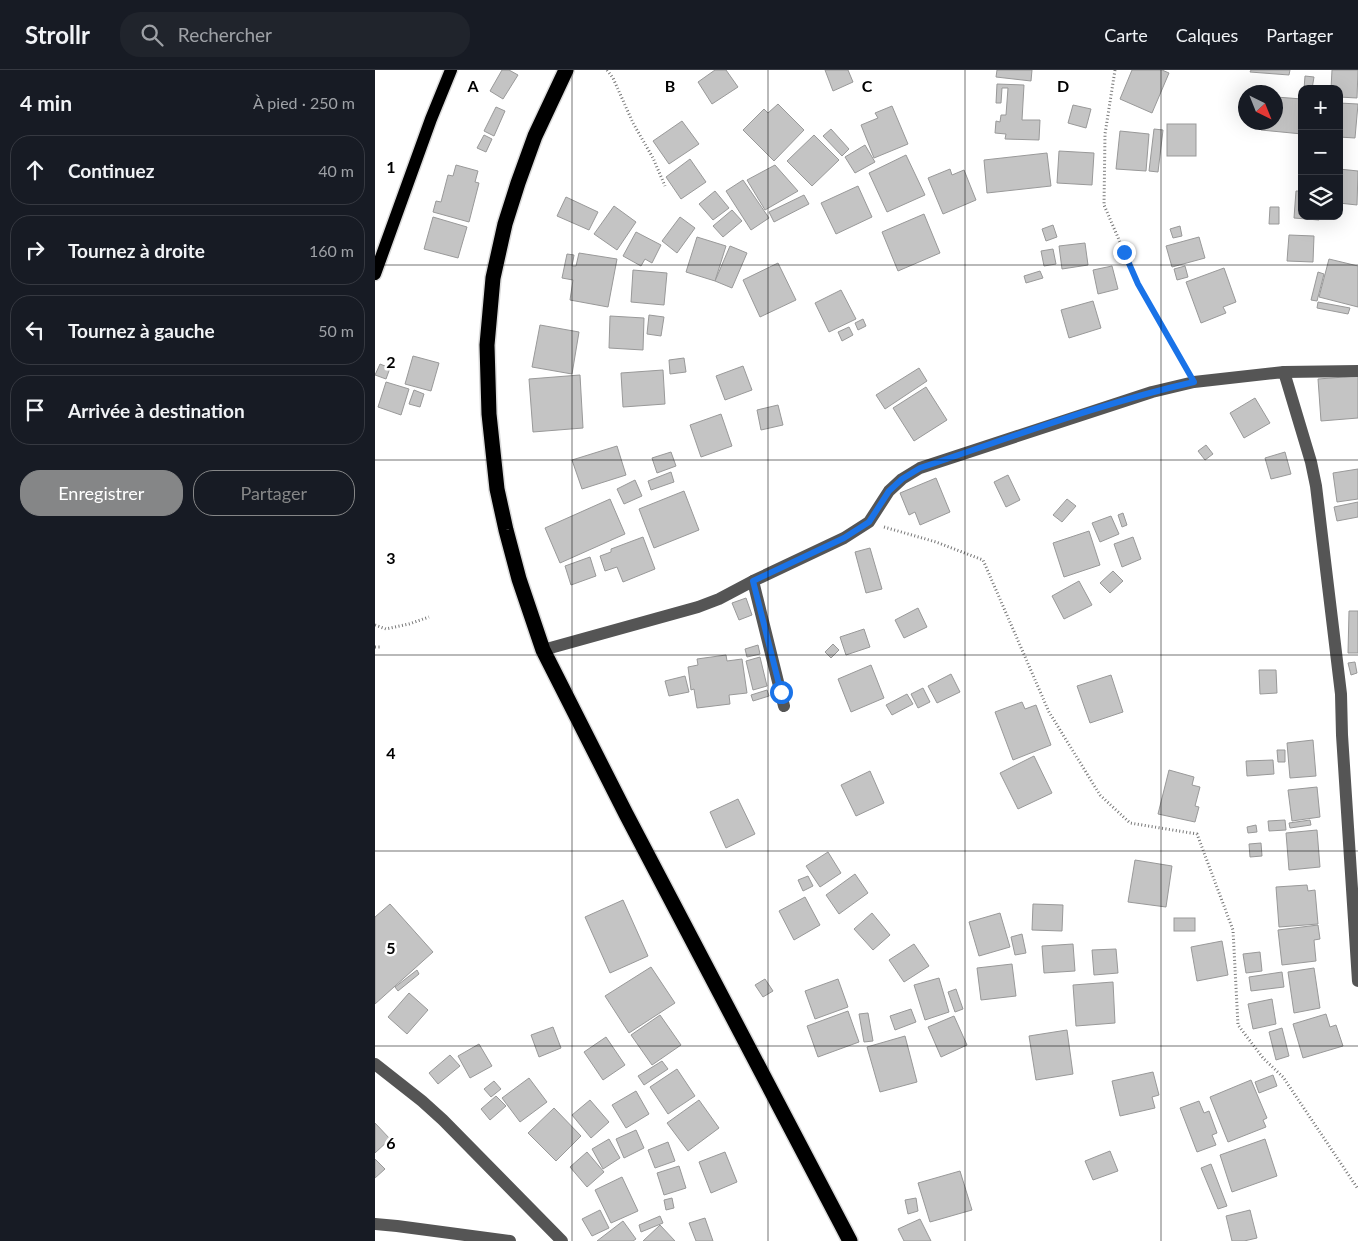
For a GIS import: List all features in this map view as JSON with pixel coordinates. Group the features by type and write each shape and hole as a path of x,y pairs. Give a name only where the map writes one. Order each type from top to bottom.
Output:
{"highway":[{"path":"566,70 535,136 505,224 493,278 487,345 489,414 497,489 506,530 519,579 543,650 626,814 850,1241"}],"main road":[{"path":"375,274 431,119 451,70"}],"street":[{"path":"543,650 719,599 844,538 869,522 889,491 902,479 920,468 1115,403 1194,382 1284,372 1358,371"},
{"path":"1284,372 1311,462 1316,486 1341,694 1358,982"},
{"path":"753,581 784,706"},
{"path":"1347,812 1358,804"},
{"path":"375,1064 443,1120 561,1241"},
{"path":"375,1224 510,1241"}],"path":[{"path":"607,70 613,78 633,123 653,158 665,186"},
{"path":"1115,70 1105,134 1104,205 1138,284 1194,382"},
{"path":"869,522 936,542 983,560 1049,712 1100,795 1130,823 1197,834 1233,930 1238,1025 1263,1058 1283,1077 1358,1189"},
{"path":"375,625 385,629 429,617"},
{"path":"375,647 382,647"}],"building":[{"path":"502,70 509,70 518,75 503,99 490,91"},
{"path":"715,70 726,70 738,87 712,104 698,82"},
{"path":"825,70 848,70 853,82 833,91"},
{"path":"997,70 1032,70 1031,81 996,77"},
{"path":"1132,70 1162,70 1169,73 1152,113 1120,99"},
{"path":"1251,70 1290,70 1289,75 1250,72"},
{"path":"1332,70 1358,70 1357,98 1343,97 1343,85 1331,85"},
{"path":"1305,76 1314,77 1313,85 1304,85"},
{"path":"997,84 1024,85 1022,120 1040,120 1039,140 1005,139 1006,134 995,133 996,121 1000,122 1001,115 1006,115 1008,88 1002,88 1001,103 996,103"},
{"path":"1283,98 1298,99 1298,134 1261,130 1283,130"},
{"path":"1343,103 1358,104 1355,138 1343,137"},
{"path":"778,104 804,130 774,161 743,130 764,109 768,113"},
{"path":"1073,105 1091,109 1086,128 1068,123"},
{"path":"892,106 908,144 874,158 861,125 878,118 875,113"},
{"path":"496,107 505,111 494,136 484,131"},
{"path":"682,121 699,144 669,164 653,141"},
{"path":"1167,124 1196,124 1196,156 1167,156"},
{"path":"831,129 849,149 842,156 823,136"},
{"path":"1154,129 1163,130 1158,172 1149,171"},
{"path":"1120,131 1149,134 1146,171 1116,169"},
{"path":"484,135 492,139 486,152 477,148"},
{"path":"814,135 839,160 812,186 787,161"},
{"path":"865,145 875,162 855,173 845,157"},
{"path":"1059,151 1094,153 1092,185 1057,183"},
{"path":"1047,153 1051,186 987,193 984,160"},
{"path":"906,155 925,195 887,212 869,173"},
{"path":"690,159 706,182 681,199 666,177"},
{"path":"456,165 478,171 475,182 479,183 469,222 433,212 436,201 441,202 448,175 453,176"},
{"path":"775,165 798,191 765,210 747,180"},
{"path":"950,169 952,175 964,170 976,200 943,214 928,178"},
{"path":"1343,169 1358,171 1357,205 1343,203"},
{"path":"743,180 769,218 751,230 726,191"},
{"path":"858,186 872,217 836,234 821,203"},
{"path":"715,191 729,208 713,220 699,204"},
{"path":"1296,191 1298,191 1298,218 1294,218"},
{"path":"804,195 809,204 774,222 769,212"},
{"path":"566,197 598,212 589,230 557,216"},
{"path":"614,206 636,222 617,250 594,234"},
{"path":"1270,207 1279,207 1279,224 1269,224"},
{"path":"732,210 742,221 723,237 713,226"},
{"path":"924,214 940,253 898,271 882,232"},
{"path":"433,217 467,227 458,258 424,249"},
{"path":"680,217 695,228 677,253 662,241"},
{"path":"1053,225 1057,237 1046,241 1042,229"},
{"path":"1180,226 1182,236 1173,238 1170,229"},
{"path":"636,232 661,245 652,263 645,259 641,266 623,256"},
{"path":"1289,235 1314,236 1313,262 1287,261"},
{"path":"697,237 726,246 715,281 686,272"},
{"path":"1199,237 1205,258 1172,267 1166,246"},
{"path":"1085,243 1088,265 1062,269 1059,246"},
{"path":"730,246 747,253 732,288 715,281"},
{"path":"1053,249 1056,264 1044,266 1041,251"},
{"path":"579,253 617,259 608,307 570,300 573,280 562,278 567,254 574,255 572,266 576,266"},
{"path":"1329,259 1358,266 1358,307 1319,297"},
{"path":"778,263 796,300 760,317 743,280"},
{"path":"1112,266 1118,289 1098,294 1093,270"},
{"path":"1185,266 1188,277 1177,280 1174,269"},
{"path":"1224,268 1236,302 1223,307 1226,313 1201,323 1186,282"},
{"path":"633,270 667,273 664,305 631,302"},
{"path":"1040,271 1043,278 1026,283 1024,276"},
{"path":"1318,272 1324,274 1317,301 1311,300"},
{"path":"841,290 856,319 829,332 815,303"},
{"path":"1093,301 1101,328 1069,338 1061,310"},
{"path":"1318,302 1350,308 1348,314 1317,308"},
{"path":"649,315 664,317 661,336 647,334"},
{"path":"610,316 644,318 643,350 609,348"},
{"path":"863,319 866,326 858,330 855,323"},
{"path":"540,325 579,332 572,374 532,367"},
{"path":"849,327 853,335 842,341 838,332"},
{"path":"413,356 439,363 431,391 405,384"},
{"path":"684,358 686,372 670,374 669,360"},
{"path":"380,364 390,368 386,379 375,375"},
{"path":"743,366 752,390 725,400 716,376"},
{"path":"919,368 927,381 885,409 876,395"},
{"path":"663,370 665,404 623,407 621,373"},
{"path":"580,375 583,428 533,432 529,379"},
{"path":"1358,376 1358,418 1321,421 1318,379"},
{"path":"386,382 409,389 401,415 378,407"},
{"path":"926,387 947,420 914,441 893,408"},
{"path":"414,390 424,394 420,407 409,404"},
{"path":"1255,398 1270,423 1244,438 1230,413"},
{"path":"778,405 783,425 761,430 757,410"},
{"path":"721,414 732,446 701,457 690,425"},
{"path":"1206,445 1213,454 1205,460 1198,451"},
{"path":"617,446 626,475 582,489 572,460"},
{"path":"671,452 676,466 657,473 652,458"},
{"path":"1285,452 1291,474 1271,479 1265,458"},
{"path":"1358,469 1358,499 1337,502 1333,473"},
{"path":"671,472 674,482 651,490 648,481"},
{"path":"1008,475 1020,500 1006,507 994,482"},
{"path":"936,478 950,512 920,525 915,512 909,515 900,493"},
{"path":"635,480 642,496 624,504 617,489"},
{"path":"684,491 699,530 654,548 639,509"},
{"path":"610,499 625,534 560,563 545,528"},
{"path":"1067,499 1076,506 1062,522 1053,515"},
{"path":"1358,502 1358,517 1337,521 1334,507"},
{"path":"1123,513 1127,525 1122,527 1118,515"},
{"path":"1111,516 1119,534 1100,542 1092,523"},
{"path":"1089,531 1100,565 1064,577 1053,543"},
{"path":"643,537 655,569 623,582 617,567 605,571 600,556 611,552 611,549"},
{"path":"1133,537 1141,559 1122,567 1114,544"},
{"path":"870,548 882,589 866,593 855,552"},
{"path":"590,557 596,576 571,585 565,566"},
{"path":"1113,571 1123,581 1110,593 1100,583"},
{"path":"1079,581 1092,605 1064,619 1052,596"},
{"path":"746,598 752,615 739,620 732,603"},
{"path":"918,608 927,627 904,638 895,620"},
{"path":"1349,611 1358,611 1358,653 1348,653"},
{"path":"864,629 870,647 846,655 840,637"},
{"path":"833,644 839,650 831,658 825,652"},
{"path":"758,645 760,654 747,657 745,649"},
{"path":"726,655 727,661 742,659 747,693 729,695 730,704 697,708 694,689 691,690 688,667 698,665 697,659"},
{"path":"760,657 767,686 753,690 746,661"},
{"path":"1355,662 1357,673 1351,675 1348,663"},
{"path":"871,665 884,698 851,712 838,679"},
{"path":"1259,670 1276,670 1277,693 1260,694"},
{"path":"951,674 960,692 937,703 928,686"},
{"path":"1111,675 1123,712 1090,723 1077,686"},
{"path":"685,676 689,692 669,696 665,681"},
{"path":"923,688 930,702 918,708 911,694"},
{"path":"767,690 769,696 753,701 751,695"},
{"path":"907,694 913,704 892,715 886,705"},
{"path":"1022,702 1025,709 1036,705 1051,745 1013,760 995,712"},
{"path":"1313,740 1316,776 1290,778 1287,743"},
{"path":"1277,750 1285,750 1285,762 1278,762"},
{"path":"1034,756 1052,793 1018,809 1000,773"},
{"path":"1273,760 1274,774 1247,776 1246,761"},
{"path":"1169,770 1194,777 1192,785 1200,787 1195,806 1199,807 1195,822 1158,814"},
{"path":"870,771 884,803 856,816 841,785"},
{"path":"1317,787 1320,817 1292,821 1288,790"},
{"path":"738,799 755,834 726,848 710,812"},
{"path":"1285,820 1286,830 1269,831 1268,821"},
{"path":"1310,820 1311,825 1290,828 1289,823"},
{"path":"1256,825 1257,832 1248,833 1247,827"},
{"path":"1317,830 1320,867 1289,870 1286,833"},
{"path":"1261,843 1262,856 1250,857 1249,844"},
{"path":"828,852 841,873 820,887 806,866"},
{"path":"1135,860 1172,866 1166,907 1128,902"},
{"path":"855,874 868,893 839,914 826,895"},
{"path":"808,876 813,886 803,891 798,880"},
{"path":"1307,885 1308,891 1315,890 1318,924 1279,927 1276,887"},
{"path":"805,897 820,925 794,940 779,911"},
{"path":"623,900 648,956 610,973 585,917"},
{"path":"390,904 433,952 375,1004 375,917"},
{"path":"1033,904 1063,905 1062,931 1032,930"},
{"path":"872,913 890,935 873,950 854,929"},
{"path":"1000,913 1010,947 979,956 969,922"},
{"path":"1174,918 1195,918 1195,931 1174,931"},
{"path":"1318,925 1320,939 1314,940 1316,961 1282,965 1278,930"},
{"path":"1022,934 1026,953 1015,955 1011,937"},
{"path":"1222,941 1228,975 1197,981 1191,947"},
{"path":"914,944 929,966 904,982 889,960"},
{"path":"1073,944 1075,971 1044,973 1042,946"},
{"path":"1116,949 1118,973 1094,975 1092,950"},
{"path":"1260,952 1262,971 1246,973 1243,954"},
{"path":"1012,964 1016,996 981,1000 977,968"},
{"path":"651,967 675,1003 629,1033 605,996"},
{"path":"1314,968 1320,1008 1294,1013 1288,972"},
{"path":"417,970 419,974 398,991 395,987"},
{"path":"1282,972 1284,987 1251,991 1249,977"},
{"path":"939,978 949,1012 925,1020 914,985"},
{"path":"765,979 773,991 763,997 755,985"},
{"path":"838,979 848,1007 815,1019 805,991"},
{"path":"1113,982 1115,1023 1076,1026 1073,985"},
{"path":"956,989 963,1009 955,1012 948,992"},
{"path":"409,993 428,1010 407,1034 388,1017"},
{"path":"1272,999 1276,1024 1253,1029 1248,1004"},
{"path":"911,1009 916,1022 895,1030 890,1016"},
{"path":"848,1011 859,1042 818,1057 807,1026"},
{"path":"868,1013 873,1041 864,1042 859,1014"},
{"path":"1326,1014 1330,1027 1336,1025 1343,1046 1303,1058 1293,1024"},
{"path":"660,1015 681,1045 652,1065 631,1035"},
{"path":"954,1016 967,1045 941,1057 928,1027"},
{"path":"553,1027 561,1048 539,1057 531,1035"},
{"path":"1282,1028 1289,1056 1276,1060 1269,1032"},
{"path":"1067,1030 1073,1074 1036,1080 1029,1036"},
{"path":"905,1036 917,1082 880,1092 867,1047"},
{"path":"606,1037 625,1065 603,1080 584,1052"},
{"path":"479,1044 492,1066 470,1078 458,1056"},
{"path":"450,1055 460,1066 438,1084 429,1073"},
{"path":"662,1061 668,1069 644,1085 638,1076"},
{"path":"677,1069 695,1096 668,1114 650,1087"},
{"path":"1153,1072 1159,1095 1152,1097 1155,1108 1120,1116 1112,1081"},
{"path":"1273,1075 1277,1086 1259,1093 1255,1082"},
{"path":"529,1078 547,1102 520,1122 502,1098"},
{"path":"1251,1080 1267,1118 1263,1120 1266,1127 1228,1142 1210,1097"},
{"path":"494,1081 501,1089 491,1097 484,1089"},
{"path":"636,1091 649,1114 626,1128 612,1105"},
{"path":"496,1096 506,1106 490,1120 481,1109"},
{"path":"590,1100 609,1122 591,1138 572,1115"},
{"path":"699,1100 719,1128 688,1151 667,1123"},
{"path":"1199,1101 1204,1113 1209,1111 1217,1133 1212,1135 1216,1145 1197,1152 1180,1108"},
{"path":"554,1108 581,1136 556,1161 528,1133"},
{"path":"375,1123 390,1139 375,1153"},
{"path":"636,1130 644,1148 624,1158 616,1139"},
{"path":"609,1139 620,1158 603,1169 592,1149"},
{"path":"1265,1139 1277,1176 1232,1192 1220,1155"},
{"path":"668,1142 675,1161 655,1168 648,1150"},
{"path":"1110,1151 1118,1171 1093,1180 1085,1161"},
{"path":"587,1152 604,1172 587,1187 570,1167"},
{"path":"725,1152 737,1182 711,1193 699,1162"},
{"path":"375,1159 385,1169 375,1178"},
{"path":"1211,1164 1227,1206 1218,1209 1201,1168"},
{"path":"679,1166 686,1188 664,1195 657,1173"},
{"path":"960,1171 972,1210 930,1222 918,1183"},
{"path":"622,1177 638,1211 611,1223 595,1190"},
{"path":"672,1198 674,1208 666,1210 664,1200"},
{"path":"916,1198 918,1211 908,1214 905,1200"},
{"path":"600,1210 609,1228 592,1236 582,1219"},
{"path":"1250,1210 1257,1238 1232,1241 1226,1216"},
{"path":"660,1216 663,1223 641,1232 639,1225"},
{"path":"705,1218 713,1241 696,1241 689,1223"},
{"path":"920,1219 931,1241 904,1241 898,1229"},
{"path":"623,1221 636,1239 633,1241 597,1241"},
{"path":"660,1225 675,1241 643,1241"}],"route":[{"path":"781,692 753,581 844,538 869,522 889,491 902,479 920,468 1083,413 1151,392 1194,382 1138,284 1124,252"}]}
